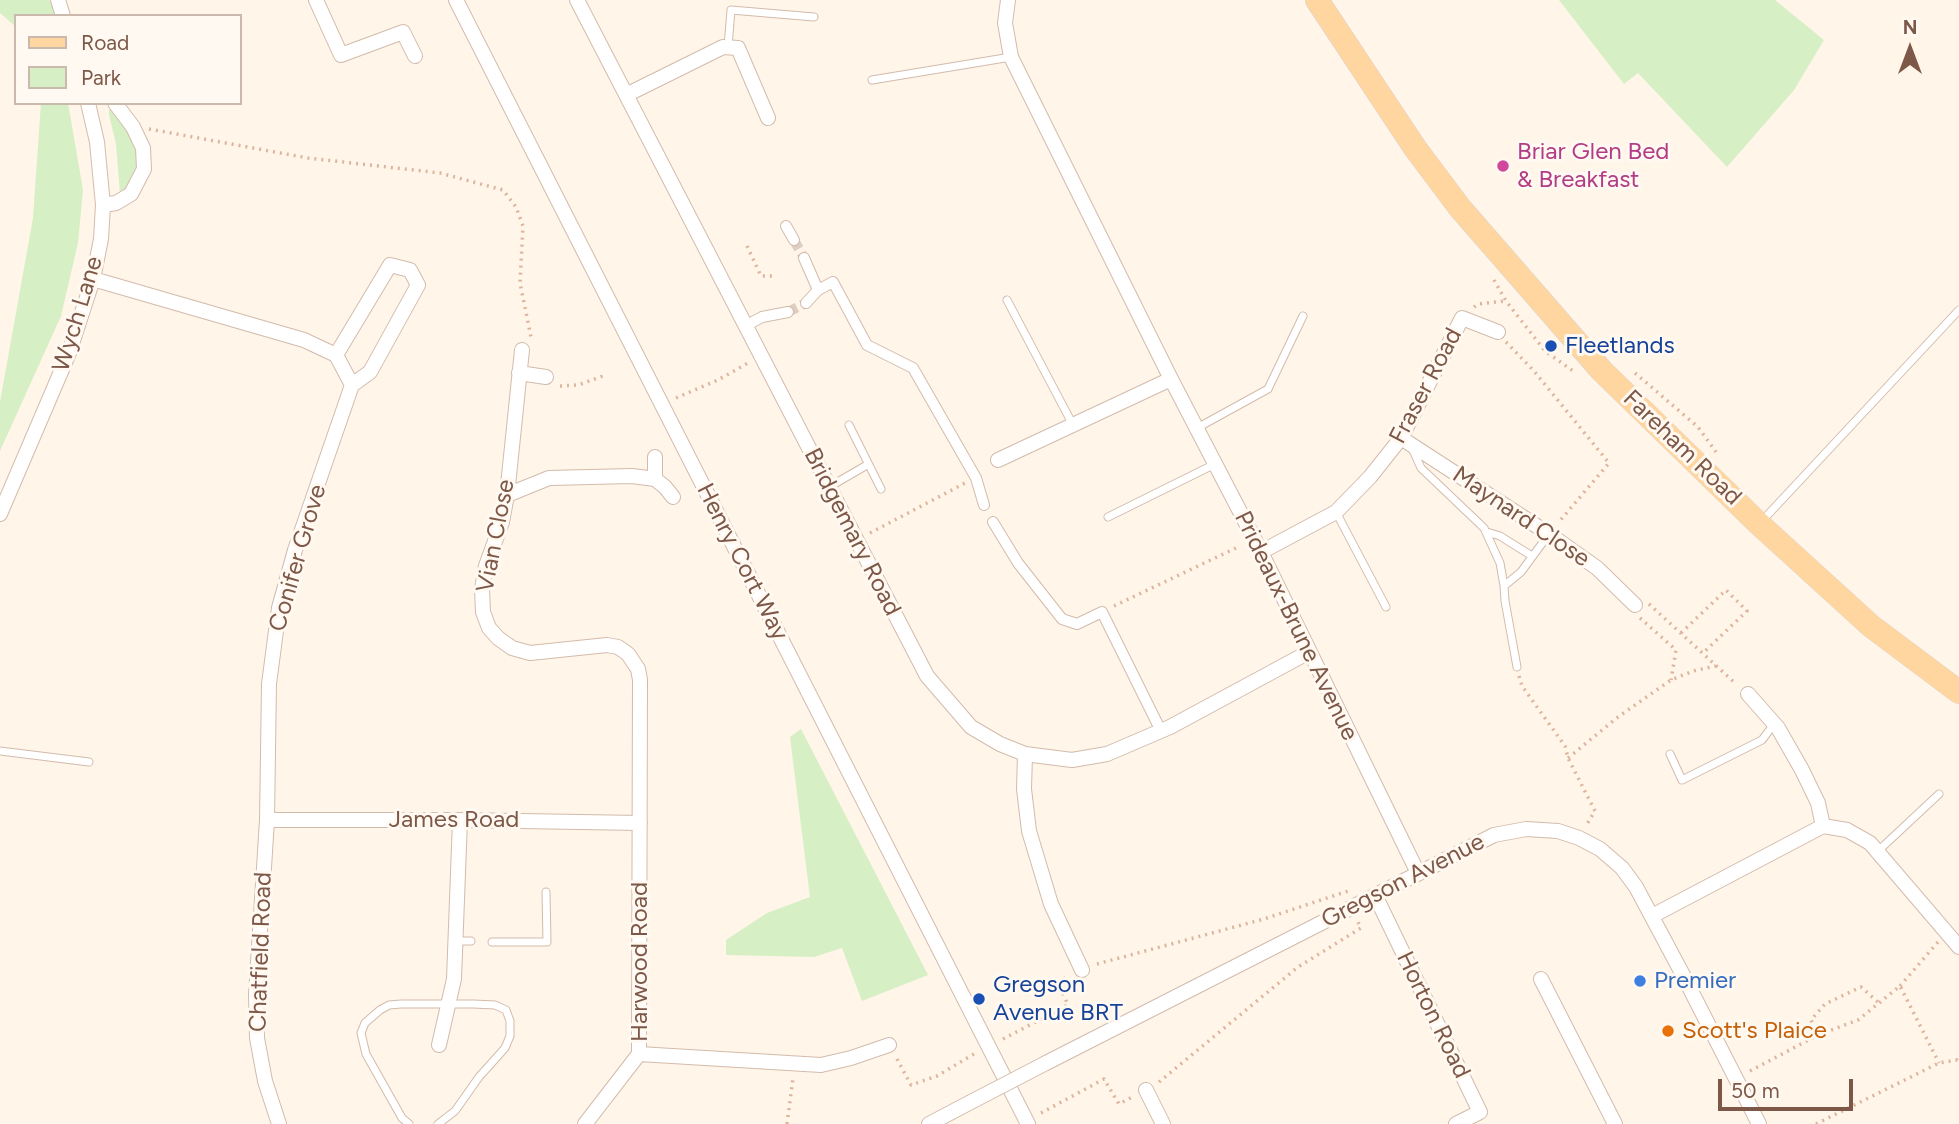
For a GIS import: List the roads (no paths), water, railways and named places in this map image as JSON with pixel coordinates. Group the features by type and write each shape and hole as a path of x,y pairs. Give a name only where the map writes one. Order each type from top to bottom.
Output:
{"main road":[{"name":"Fareham Road","path":"1317,0 1415,148 1469,218 1602,370 1759,524 1871,626 1959,692"}],"street":[{"path":"316,0 341,55 403,32 415,56"},
{"name":"Henry Cort Way","path":"456,0 1028,1124"},
{"name":"Bridgemary Road","path":"577,0 927,676 971,727 1000,744 1025,754 1072,760 1107,754 1161,731 1309,652"},
{"name":"Prideaux-Brune Avenue","path":"1008,0 1005,23 1011,57 1418,873"},
{"path":"626,95 723,47 738,48 768,118"},
{"name":"Wych Lane","path":"0,514 69,353 93,279 101,239 103,205 97,142 88,105"},
{"path":"103,205 116,203 131,194 144,169 143,148 133,127 116,105"},
{"path":"786,226 794,240"},
{"path":"804,258 818,290"},
{"name":"Conifer Grove","path":"267,820 269,684 279,608 295,550 352,385 370,372 418,285 410,270 390,265 336,355"},
{"path":"93,279 304,340 336,355 352,385"},
{"path":"806,303 818,290 833,282 867,345 913,368 976,478 984,505"},
{"path":"747,325 762,317 788,312"},
{"name":"Fraser Road","path":"1257,546 1336,512 1406,442 1462,318 1498,332"},
{"name":"Vian Close","path":"522,350 507,495 502,522 486,566 482,589 483,612 489,628 512,648 530,653 607,645 618,647 628,654 638,668 640,680 640,823"},
{"path":"519,373 546,377"},
{"path":"998,460 1171,379"},
{"name":"Maynard Close","path":"1406,442 1597,568 1635,605"},
{"path":"655,457 655,479"},
{"path":"507,495 549,478 632,476 655,479 666,487 673,497"},
{"path":"993,522 1018,563 1062,619 1077,624 1102,612 1161,731"},
{"path":"1748,694 1774,724 1796,760 1818,803 1823,826"},
{"path":"1025,754 1024,789 1029,831 1051,904 1082,970"},
{"name":"James Road","path":"267,820 640,823"},
{"name":"Chatfield Road","path":"267,820 256,994 257,1038 265,1081 279,1124"},
{"path":"439,1045 454,979 460,820"},
{"name":"Harwood Road","path":"586,1124 639,1054 640,823"},
{"path":"1652,916 1823,826 1847,830 1870,843 1959,947"},
{"name":"Gregson Avenue","path":"929,1124 1494,835 1525,829 1558,831 1578,838 1600,849 1622,868 1652,916 1759,1124"},
{"name":"Horton Road","path":"1375,895 1480,1112 1456,1124"},
{"path":"1541,979 1615,1124"},
{"path":"639,1054 821,1065 889,1045"},
{"path":"1146,1090 1163,1124"}],"lane":[{"path":"729,47 730,10 814,17"},
{"path":"872,80 1011,57"},
{"path":"1007,300 1074,425"},
{"path":"1759,524 1959,310"},
{"path":"1196,429 1268,389 1303,316"},
{"path":"849,425 881,489"},
{"path":"1406,442 1421,468 1473,516 1486,532 1500,562 1504,601 1517,667"},
{"path":"1108,517 1215,464"},
{"path":"828,487 867,465"},
{"path":"1336,512 1386,607"},
{"path":"1486,532 1500,536 1532,556"},
{"path":"1504,586 1515,579 1549,534"},
{"path":"1670,754 1682,780 1762,740 1774,724"},
{"path":"0,751 89,762"},
{"path":"1877,852 1939,794"},
{"path":"492,942 547,942 546,892"},
{"path":"455,941 471,941"},
{"path":"409,1124 402,1118 366,1054 361,1032 365,1023 389,1005 449,1003 495,1005 506,1010 510,1021 510,1036 505,1048 479,1077 455,1111 438,1124"}],"tunnel":[{"path":"794,240 804,258"},
{"path":"788,312 806,303"}],"place":[{"name":"Briar Glen Bed & Breakfast","path":"1503,166"},
{"name":"Fleetlands","path":"1551,346"},
{"name":"Premier","path":"1640,981"},
{"name":"Gregson Avenue BRT","path":"979,999"},
{"name":"Scott's Plaice","path":"1668,1031"}]}
